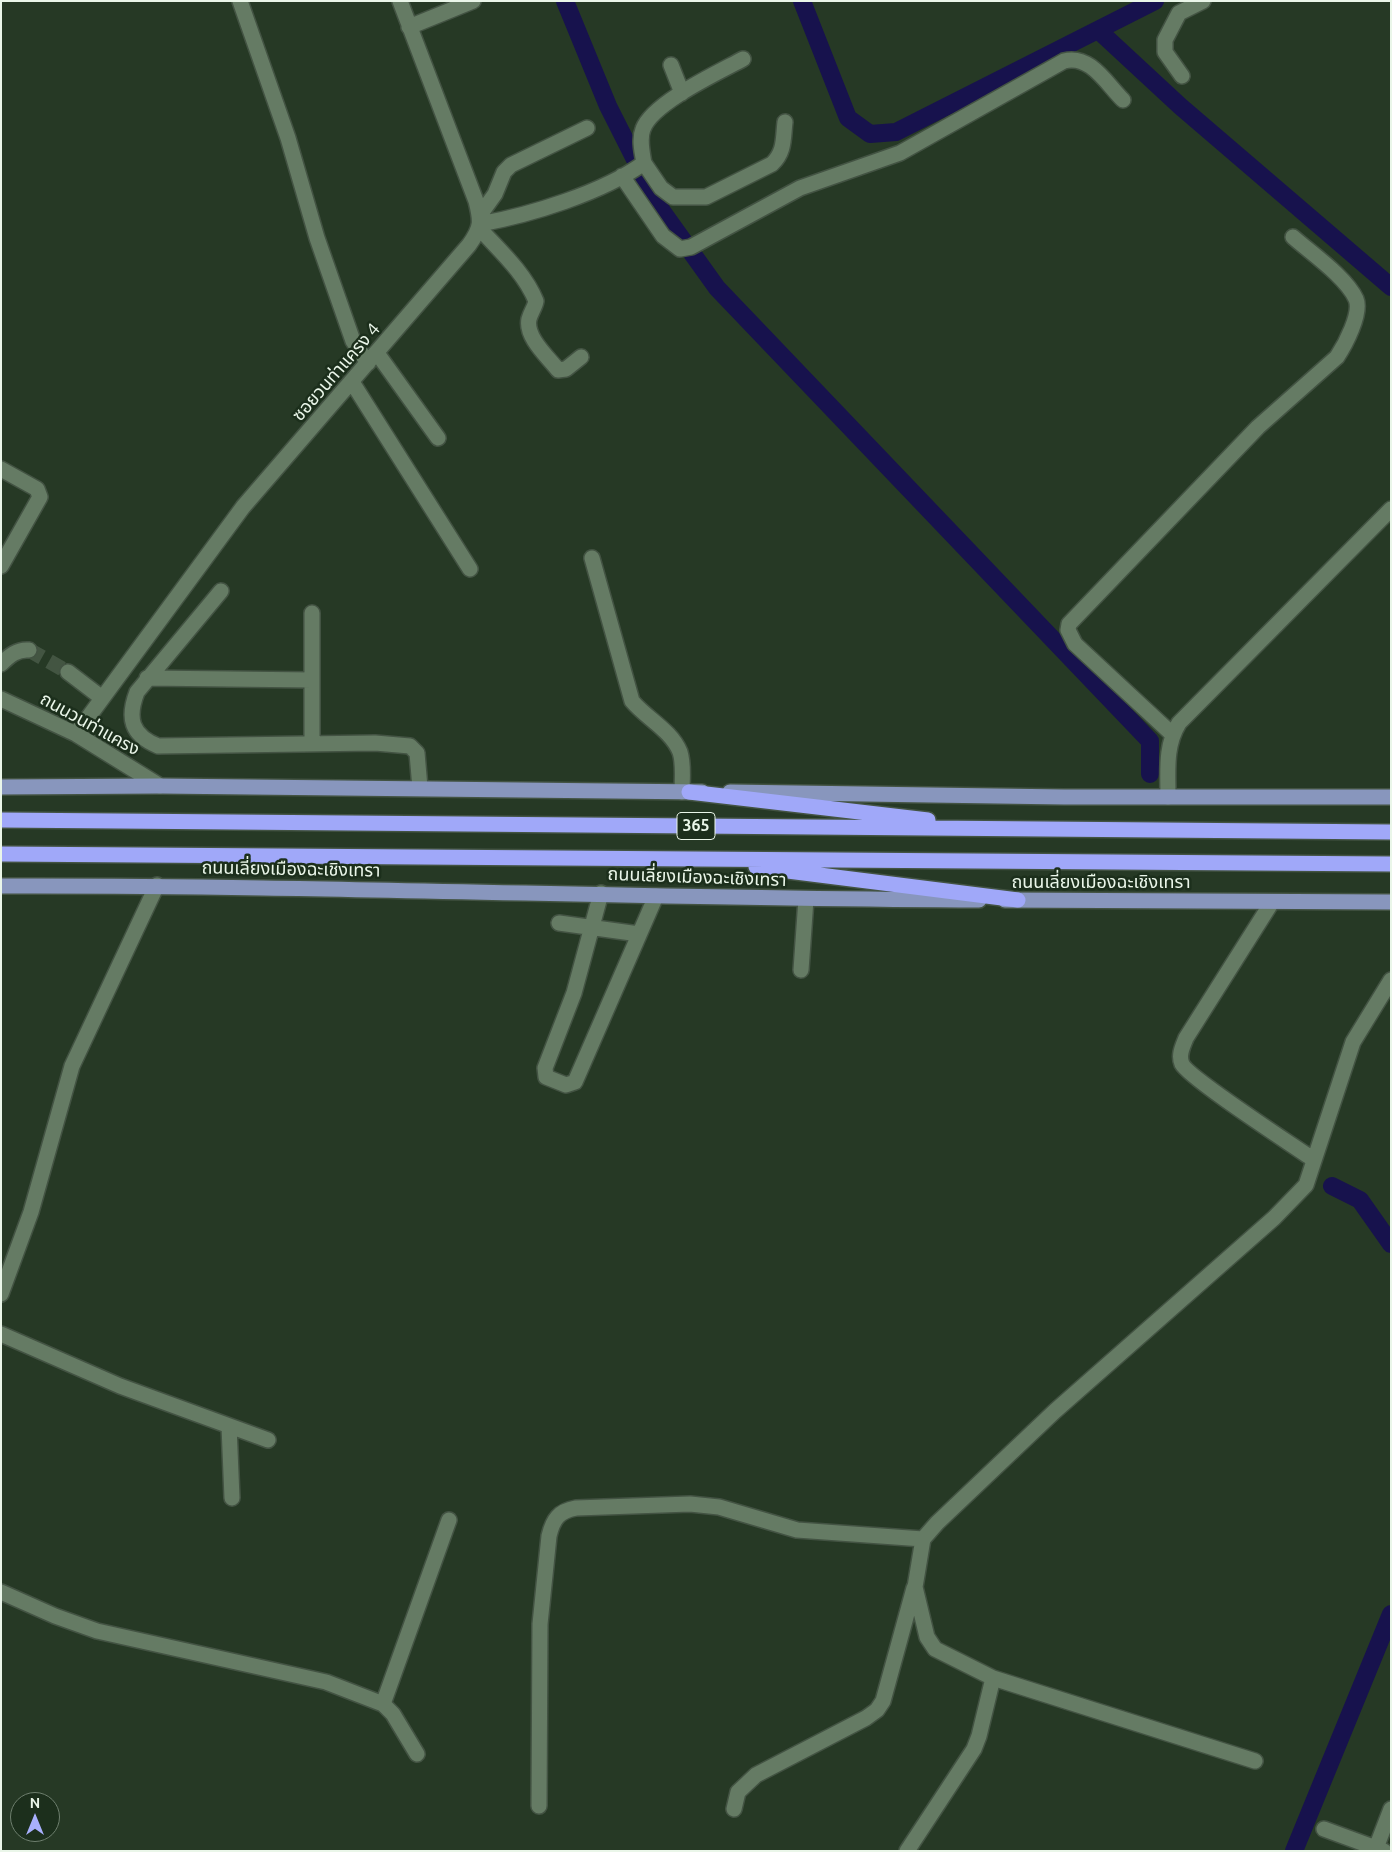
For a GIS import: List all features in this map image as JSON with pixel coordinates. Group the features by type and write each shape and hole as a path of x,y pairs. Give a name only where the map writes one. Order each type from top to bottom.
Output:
{"highway":[{"path":"685,792 1005,829"},
{"name":"365","path":"1,820 1391,832"},
{"name":"ถนนเลี่ยงเมืองฉะเชิงเทรา","path":"1,854 1391,864"},
{"path":"688,859 1018,900"}],"main road":[{"name":"365","path":"1,787 160,786 1168,797 1391,797"},
{"name":"ถนนเลี่ยงเมืองฉะเชิงเทรา","path":"1,886 157,885 601,893 806,899 1391,902"}],"street":[{"path":"240,1 288,138 317,238 353,341 372,358 438,438"},
{"path":"400,1 480,223 520,272 536,300 530,317 529,327 532,336 558,370 566,369 581,357"},
{"path":"409,27 451,5 473,1"},
{"path":"1182,76 1165,52 1165,40 1179,13 1203,1"},
{"path":"622,176 663,236 680,249 691,247 800,188 900,153 1064,61 1075,58 1090,65 1123,100"},
{"path":"743,60 682,92 648,120 643,127 641,135 644,163 661,188 673,197 706,197 772,164 779,158 783,148 785,122"},
{"path":"671,65 682,92"},
{"name":"ซอยวนท่าแครง 4","path":"76,734 243,507 469,245 504,172 511,165 587,128"},
{"path":"480,223 506,220 604,186 644,163"},
{"path":"1172,734 1075,644 1068,630 1069,624 1258,427 1337,357 1345,345 1356,310 1356,300 1345,284 1293,237"},
{"path":"352,382 470,569"},
{"path":"1,469 37,489 40,497 1,566"},
{"path":"1168,797 1167,755 1172,734 1179,723 1391,509"},
{"path":"592,558 632,701 644,716 662,728 673,740 681,761 685,792"},
{"path":"221,591 137,692 132,704 136,732 144,740 158,746 375,743 410,746 417,753 420,788"},
{"path":"312,613 312,744"},
{"path":"1,664 13,654 22,650 29,650"},
{"path":"68,672 102,698"},
{"path":"147,678 312,680"},
{"name":"ถนนวนท่าแครง","path":"1,699 76,734 160,786"},
{"path":"1,1294 31,1212 72,1066 157,885"},
{"path":"601,893 574,993 545,1068 546,1076 566,1085 575,1082 656,896"},
{"path":"800,970 806,899"},
{"path":"1272,902 1186,1038 1181,1050 1182,1065 1210,1087 1314,1160"},
{"path":"559,924 593,926 639,934"},
{"path":"734,1810 738,1792 756,1774 866,1718 877,1710 886,1690 915,1587 923,1539 937,1523 1055,1411 1296,1197 1306,1185 1353,1042 1391,980"},
{"path":"1,1334 120,1386 268,1440"},
{"path":"229,1426 232,1498"},
{"path":"539,1806 540,1624 551,1527 560,1513 576,1508 690,1504 719,1508 811,1532 923,1539"},
{"path":"383,1704 448,1520"},
{"path":"915,1587 930,1644 943,1654 993,1678 1254,1761"},
{"path":"1,1592 96,1631 326,1682 383,1704 393,1714 417,1754"},
{"path":"907,1851 974,1749 993,1678"},
{"path":"1324,1830 1380,1849 1391,1810"}],"waterway":[{"path":"565,1 608,106 659,207 717,288 1150,741 1150,774"},
{"path":"802,1 848,118 870,134 896,132 1155,1"},
{"path":"1098,30 1180,106 1391,287"},
{"path":"1332,1186 1360,1200 1391,1244"},
{"path":"1294,1851 1391,1614"}],"tunnel":[{"path":"29,650 68,672"}]}
